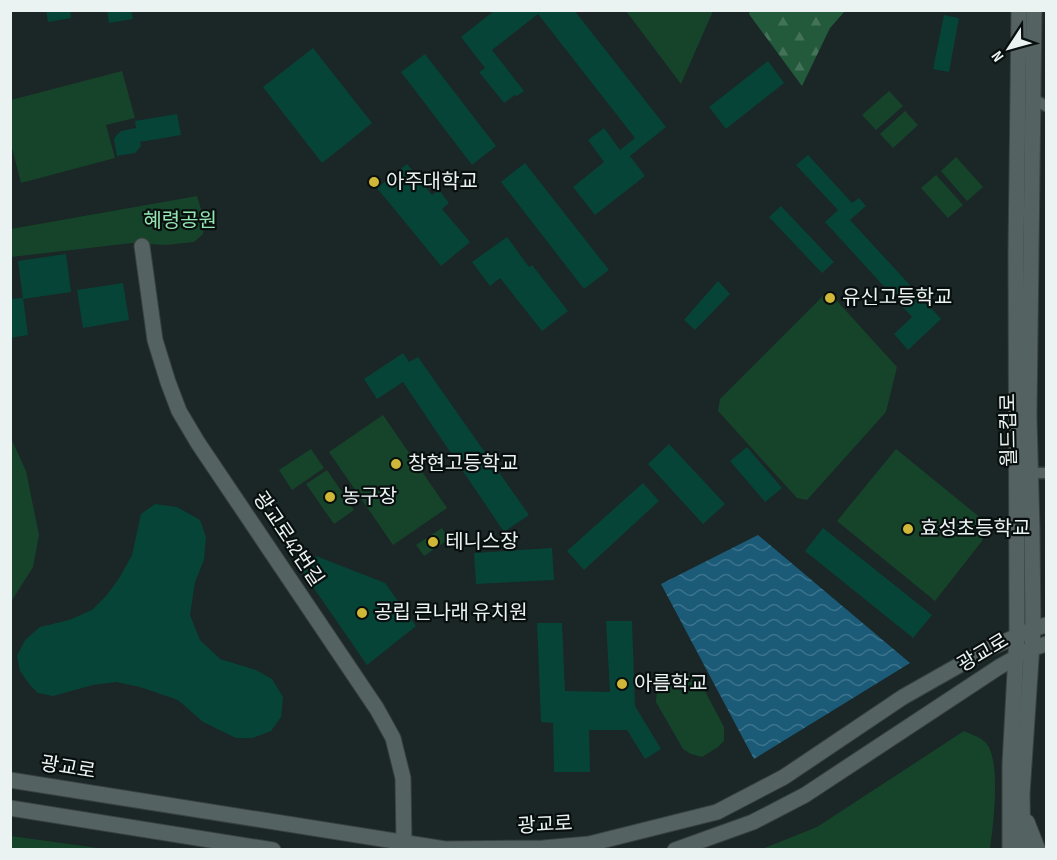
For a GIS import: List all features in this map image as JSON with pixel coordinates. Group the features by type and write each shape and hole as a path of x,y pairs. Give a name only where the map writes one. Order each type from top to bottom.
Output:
{"street":[{"name":"월드컵로","path":"1010,849 1010,764 1017,636 1016,252 1019,10"},
{"name":"월드컵로","path":"1023,849 1022,811 1031,649 1040,627 1032,530 1029,417 1040,102 1034,10"},
{"name":"광교로42번길","path":"142,246 154,340 180,411 198,444 377,709 393,738 403,778 405,846"},
{"path":"1030,473 1047,472"},
{"name":"광교로","path":"10,780 405,846 445,849 543,848 590,844 717,812 784,777 903,697 986,650 1040,627"},
{"name":"광교로","path":"675,849 753,822 805,795 999,666 1031,649 1047,644"},
{"path":"10,808 273,849"},
{"path":"1022,811 1038,849"}],"green space":[{"path":"750,10 845,11 830,28 802,86 749,14"},
{"path":"626,11 713,11 681,84"},
{"path":"122,71 135,118 106,125 115,158 21,183 11,144 11,100"},
{"path":"889,91 903,106 876,130 862,115"},
{"path":"905,111 918,125 893,148 880,134"},
{"path":"956,157 983,187 967,201 941,171"},
{"path":"936,175 963,205 948,218 921,188"},
{"name":"혜령공원","path":"197,196 205,222 203,234 194,242 166,245 132,243 11,257 11,229"},
{"path":"828,291 897,367 886,412 807,500 797,498 718,411 720,399"},
{"path":"383,415 447,508 393,545 329,452"},
{"path":"10,436 26,471 39,535 33,567 11,602"},
{"name":"농구장","path":"311,449 324,468 292,490 279,470"},
{"path":"896,449 988,524 982,541 935,601 837,521"},
{"name":"농구장","path":"327,470 354,510 334,524 306,484"},
{"name":"테니스장","path":"442,528 449,539 424,556 416,545"},
{"path":"676,673 685,673 698,678 724,727 724,741 702,757 683,749 656,702 661,684"},
{"path":"964,731 985,742 993,762 995,793 990,849 762,849 817,827"},
{"path":"11,836 105,849 11,849"}],"water":[{"path":"758,535 910,663 754,759 661,584"}],"building":[{"path":"46,10 70,10 71,18 48,22"},
{"path":"107,10 131,10 133,19 109,23"},
{"path":"495,10 574,10 666,127 630,156 645,176 595,215 573,187 604,162 588,140 604,128 620,150 635,138 538,14 492,50 524,91 504,103 479,72 485,68 461,37"},
{"path":"944,15 959,18 949,72 933,69"},
{"path":"313,48 372,123 322,163 263,87"},
{"path":"425,54 496,146 472,165 401,72"},
{"path":"768,61 784,83 726,129 709,107"},
{"path":"177,114 181,135 140,142 141,146 135,153 117,156 115,137 121,131 136,128 135,121"},
{"path":"808,155 852,203 859,198 866,206 850,220 941,319 908,350 894,334 912,317 825,222 838,210 796,165"},
{"path":"525,163 609,270 584,289 501,182"},
{"path":"407,164 432,195 439,190 449,203 442,209 470,242 441,266 377,188"},
{"path":"781,206 834,262 822,273 769,217"},
{"path":"507,237 529,267 532,265 568,311 542,331 500,278 490,286 472,262"},
{"path":"66,254 71,292 23,299 18,261"},
{"path":"718,281 730,294 695,330 684,320"},
{"path":"123,283 129,320 83,328 77,290"},
{"path":"23,298 28,335 10,338 10,299"},
{"path":"403,353 409,362 418,357 529,515 504,532 403,382 377,399 364,379"},
{"path":"669,444 725,504 703,524 648,464"},
{"path":"747,447 782,488 765,502 730,461"},
{"path":"643,483 659,501 584,570 567,551"},
{"path":"155,504 177,507 200,520 206,537 204,560 195,582 190,615 200,640 220,659 256,670 272,679 283,697 281,717 271,731 253,738 236,738 203,722 178,700 140,687 116,682 93,685 53,696 38,693 20,671 17,656 25,640 40,627 69,620 92,610 106,596 132,555 141,514"},
{"path":"823,528 932,615 913,638 805,551"},
{"path":"552,548 554,580 476,584 474,553"},
{"path":"316,556 385,583 416,626 367,665 300,568"},
{"path":"606,621 632,621 635,706 661,749 645,759 627,730 589,730 590,772 554,772 553,723 541,722 537,623 562,623 565,691 610,692"}],"place":[{"name":"아주대학교","path":"374,182"},
{"name":"유신고등학교","path":"830,298"},
{"name":"창현고등학교","path":"396,464"},
{"name":"농구장","path":"330,497"},
{"name":"효성초등학교","path":"908,529"},
{"name":"테니스장","path":"433,542"},
{"name":"공립 큰나래 유치원","path":"362,613"},
{"name":"아름학교","path":"622,684"}]}
